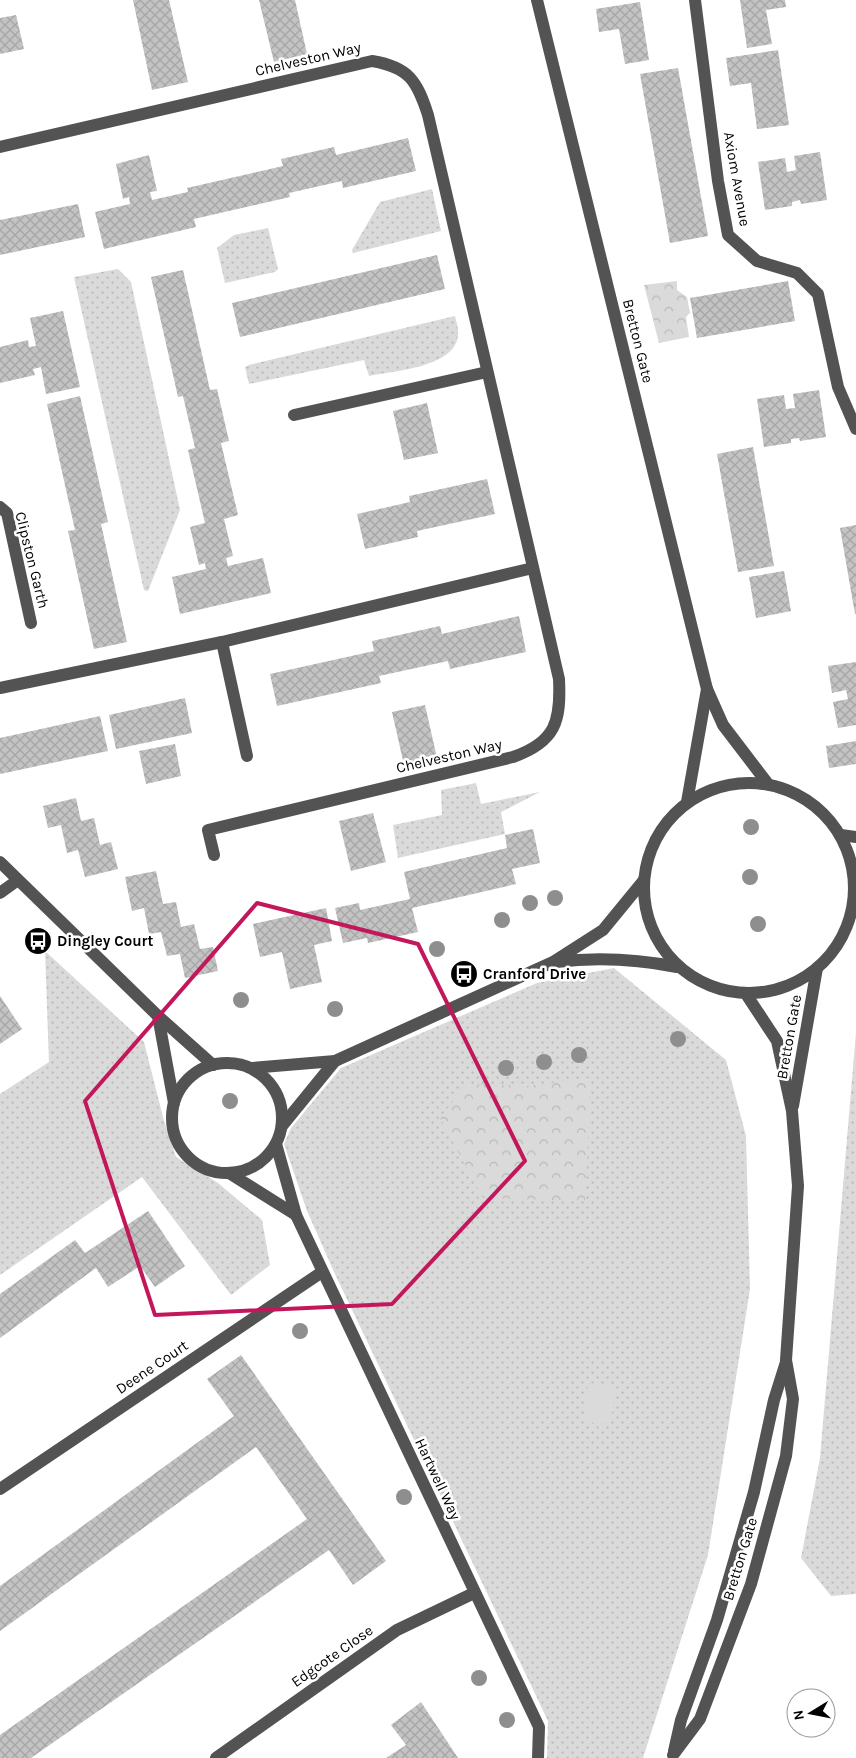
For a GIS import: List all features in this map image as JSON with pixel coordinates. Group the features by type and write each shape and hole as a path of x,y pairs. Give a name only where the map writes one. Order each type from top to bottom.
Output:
{"street":[{"name":"Bretton Gate","path":"538,0 707,689 723,726 768,784"},
{"name":"Axiom Avenue","path":"695,0 718,181 728,235 757,261 797,273 818,294 838,387 856,429"},
{"name":"Chelveston Way","path":"0,147 372,61 393,64 412,79 428,115 559,679 558,718 551,735 532,750 513,757 208,830 214,855"},
{"path":"294,415 487,372"},
{"name":"Clipston Garth","path":"0,507 7,513 31,623"},
{"path":"0,688 222,642 533,568"},
{"path":"222,642 247,756"},
{"name":"Bretton Gate","path":"687,802 707,689"},
{"path":"553,962 582,959 641,960 677,967 716,989 746,994 780,990 812,974 831,956 845,934 854,908 855,884 851,859 841,836 822,811 803,798 768,784 740,782 712,789 687,802 665,823 651,850 644,880 645,906 653,931 663,951 677,967"},
{"path":"841,836 856,837"},
{"path":"0,862 158,1016 213,1065"},
{"path":"0,893 18,880"},
{"path":"252,1068 335,1061 553,962 602,930 644,880"},
{"name":"Bretton Gate","path":"792,1111 817,968"},
{"name":"Bretton Gate","path":"672,1756 681,1720 717,1620 754,1492 774,1400 786,1360 798,1186 792,1111 777,1041 746,994"},
{"path":"158,1016 174,1103 173,1124 177,1140 186,1154 198,1164 213,1171 229,1173 248,1169 264,1159 276,1144 282,1126 282,1108 276,1092 266,1078 252,1068 239,1064 213,1065 196,1073 182,1086 174,1103"},
{"path":"282,1126 335,1061"},
{"name":"Hartwell Way","path":"276,1144 296,1215 538,1727 538,1758"},
{"path":"229,1173 296,1215"},
{"name":"Deene Court","path":"0,1489 322,1272"},
{"name":"Bretton Gate","path":"672,1756 700,1719 751,1584 786,1456 793,1399 786,1360"},
{"name":"Edgcote Close","path":"216,1758 398,1630 474,1593"}],"highlighted area":[{"path":"257,903 418,944 525,1161 392,1304 155,1315 85,1101"}],"green space":[{"path":"432,189 441,231 353,253 352,250 380,202"},
{"path":"268,228 278,269 275,272 225,283 217,248 234,235"},
{"path":"118,269 131,282 180,510 148,591 144,590 74,277"},
{"path":"677,281 677,290 687,297 690,313 686,317 689,337 659,343 644,285"},
{"path":"455,316 458,335 455,346 436,361 422,366 369,376 364,360 249,384 245,367 249,365"},
{"path":"476,783 481,804 540,792 501,812 505,834 398,858 393,825 442,815 441,790"},
{"path":"45,951 144,1042 164,1121 176,1157 218,1183 262,1220 270,1265 231,1295 142,1177 0,1275 0,1094 49,1062"},
{"path":"614,968 726,1060 746,1136 750,1289 708,1555 643,1758 547,1758 548,1721 335,1274 307,1211 284,1144 291,1128 341,1068 537,983"},
{"path":"856,1032 856,1594 831,1596 801,1558 820,1458"},
{"path":"591,1078 585,1201 483,1198 440,1118 467,1084 527,1086"},
{"path":"588,1383 615,1386 611,1424 584,1422"}],"building":[{"path":"133,0 169,0 188,82 152,90"},
{"path":"259,0 295,0 307,54 274,62"},
{"path":"740,0 785,0 786,7 766,10 772,44 747,48"},
{"path":"640,2 649,60 625,64 619,29 599,32 596,9"},
{"path":"16,15 24,49 0,54 0,18"},
{"path":"778,50 789,125 757,129 751,83 730,86 726,58"},
{"path":"678,68 708,236 670,243 640,74"},
{"path":"408,138 416,171 343,188 342,181 289,193 290,197 194,219 196,227 104,249 95,212 130,204 129,197 123,199 116,164 149,155 157,191 150,192 152,200 188,192 187,188 283,166 281,159 334,147 336,155"},
{"path":"820,152 827,200 801,204 800,200 792,202 792,206 765,210 758,162 785,158 787,172 796,170 794,156"},
{"path":"78,204 85,237 0,255 0,220"},
{"path":"437,255 445,289 240,337 232,303"},
{"path":"183,270 210,390 217,389 229,441 221,443 238,515 224,519 233,556 226,558 228,566 263,558 271,593 180,614 172,577 206,569 205,563 199,565 190,527 205,523 188,450 195,448 183,396 178,397 151,277"},
{"path":"788,281 795,321 697,338 690,298"},
{"path":"63,311 80,387 46,394 41,367 33,369 35,375 0,383 0,347 28,340 29,347 36,346 30,318"},
{"path":"819,390 826,437 800,441 799,438 791,439 791,443 764,447 757,399 784,395 786,409 795,408 793,394"},
{"path":"80,396 108,522 101,524 127,642 94,649 68,531 75,530 47,404"},
{"path":"427,403 438,453 404,460 393,411"},
{"path":"753,447 774,566 738,572 717,454"},
{"path":"487,479 495,514 417,531 418,537 365,549 357,514 410,502 409,496"},
{"path":"856,525 856,614 855,614 840,528"},
{"path":"784,571 791,611 756,618 749,577"},
{"path":"519,616 526,652 450,669 448,661 379,676 381,683 277,706 270,674 374,651 372,641 440,626 442,634"},
{"path":"856,662 856,725 838,728 833,702 848,699 846,690 832,693 828,666"},
{"path":"185,698 192,733 116,749 109,715"},
{"path":"425,705 437,758 404,765 392,712"},
{"path":"100,716 108,751 0,774 0,738"},
{"path":"856,741 856,764 829,768 826,746"},
{"path":"175,744 181,776 146,784 139,751"},
{"path":"76,798 81,821 94,818 100,845 111,842 118,869 85,877 78,850 67,853 61,825 48,828 43,806"},
{"path":"373,813 386,862 351,871 339,821"},
{"path":"533,829 540,863 512,869 516,884 412,908 418,932 368,943 367,938 343,943 335,908 359,903 360,910 410,899 404,872 507,848 505,835"},
{"path":"156,871 163,904 176,902 181,927 194,924 200,949 213,947 218,971 185,978 180,954 167,956 161,932 149,934 144,908 132,911 125,877"},
{"path":"326,908 332,941 314,945 322,982 290,989 282,952 260,957 253,924"},
{"path":"0,996 22,1029 0,1044"},
{"path":"148,1211 185,1266 155,1287 140,1266 108,1287 96,1268 0,1338 0,1294 75,1240 85,1253"},
{"path":"241,1355 386,1561 353,1585 329,1550 31,1758 0,1758 0,1735 307,1519 256,1447 0,1631 0,1586 234,1416 207,1379"},
{"path":"421,1702 458,1758 386,1758 406,1745 391,1725"}],"place":[{"name":"Dingley Court","path":"38,941"},
{"name":"Cranford Drive","path":"464,974"}]}
